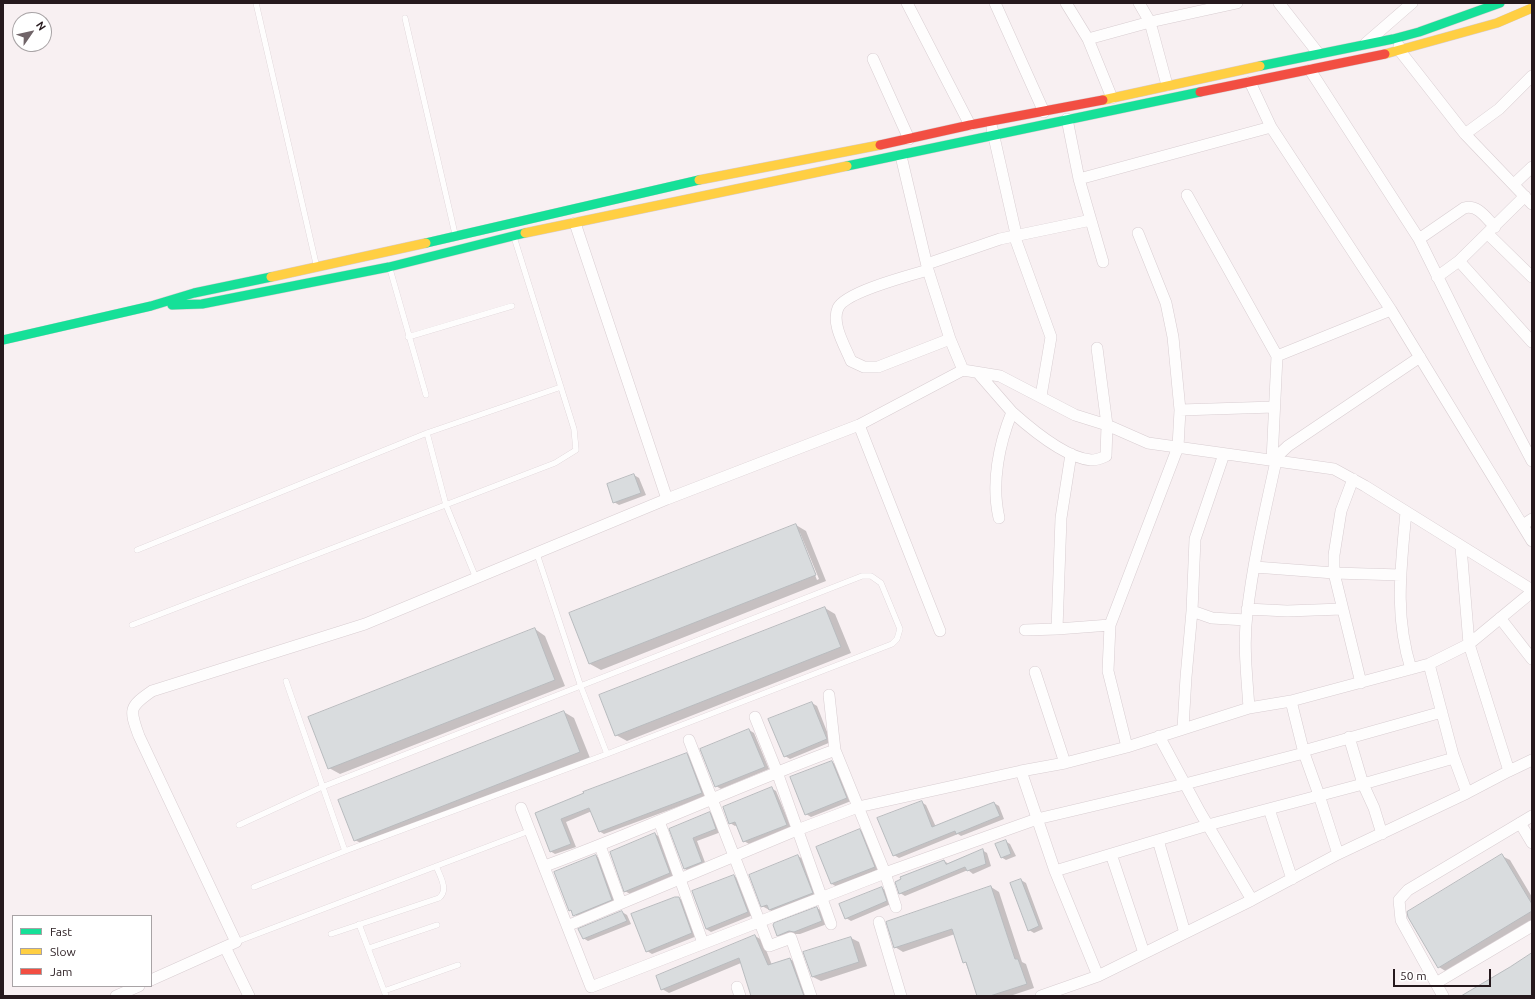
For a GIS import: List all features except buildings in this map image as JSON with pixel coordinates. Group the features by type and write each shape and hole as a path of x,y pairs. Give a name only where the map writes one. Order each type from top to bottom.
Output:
{"street":[{"path":"908,3 970,125"},
{"path":"995,3 1044,112"},
{"path":"1066,3 1088,39 1112,98"},
{"path":"1139,3 1150,22 1167,86"},
{"path":"1088,39 1150,22 1237,3"},
{"path":"1280,3 1318,53"},
{"path":"1366,43 1412,3"},
{"path":"151,306 202,304 387,259 455,234 510,223 669,186 909,139 970,125 1044,112 1318,53 1396,38 1419,32 1500,3"},
{"path":"3,340 151,306 194,293 317,268 387,259 514,236 722,191 901,156 1067,119 1400,51 1497,23 1532,8"},
{"path":"1396,38 1400,51 1465,134 1528,200 1459,261 1437,277"},
{"path":"873,59 909,139"},
{"path":"1310,70 1419,239 1532,461"},
{"path":"1465,134 1499,108 1532,76"},
{"path":"1250,82 1271,127 1528,522 1532,541"},
{"path":"1067,119 1079,179 1103,262"},
{"path":"991,122 1016,234 1014,235 1051,337 1041,396"},
{"path":"1079,179 1271,127"},
{"path":"901,156 928,267 950,339 963,370"},
{"path":"1514,184 1532,167"},
{"path":"1187,195 1278,356 1274,406 1274,461 1254,567 1247,615 1246,664 1249,708"},
{"path":"1419,239 1469,206 1478,210 1492,231 1532,277"},
{"path":"950,339 878,367 864,367 851,361 837,326 838,308 845,300 854,294 907,276 1016,234 1091,220"},
{"path":"575,223 667,499"},
{"path":"1127,747 1108,671 1110,625 1178,448 1180,410 1173,337 1166,303 1138,233"},
{"path":"1459,261 1532,342"},
{"path":"1278,356 1391,310"},
{"path":"978,372 1012,412 1027,426 1071,454 1092,460 1106,456 1107,425 1097,348"},
{"path":"1274,461 1288,446 1420,357"},
{"path":"152,980 236,942 139,736 132,716 136,703 152,691 365,624 667,499 859,425 963,370 1000,376 1075,415 1107,425 1148,443 1334,469 1353,479 1532,591 1469,644 1429,664 1290,701 1249,708 1127,747 1065,763 1021,771 858,807 797,830 566,926"},
{"path":"1180,410 1274,406"},
{"path":"999,518 995,501 998,462 1006,427 1012,412"},
{"path":"859,425 940,631"},
{"path":"1520,440 1532,439"},
{"path":"1057,629 1061,518 1071,454"},
{"path":"1184,728 1195,540 1224,454"},
{"path":"1353,479 1341,511 1334,555 1334,573 1361,683"},
{"path":"1406,512 1401,575 1400,619 1405,648 1411,669"},
{"path":"1462,547 1469,644 1509,771"},
{"path":"1254,567 1334,573 1401,575"},
{"path":"1192,611 1212,618 1287,611 1342,609"},
{"path":"1500,618 1532,659"},
{"path":"1025,630 1110,625"},
{"path":"1429,664 1454,758 1467,793"},
{"path":"1035,672 1065,763"},
{"path":"829,695 835,750 885,873 896,907"},
{"path":"1290,701 1304,752 1320,795 1338,854"},
{"path":"521,808 545,866 566,926 591,987 885,873 1037,819 1185,784 1304,752 1442,712"},
{"path":"755,717 823,898 831,924"},
{"path":"1159,736 1208,825 1252,900"},
{"path":"1348,738 1363,784 1374,808 1382,834"},
{"path":"689,740 713,798 769,946 791,938 811,996"},
{"path":"545,866 600,846 776,772 835,750"},
{"path":"1055,870 1208,825 1454,758"},
{"path":"1041,996 1056,993 1098,976 1252,900 1338,854 1467,793 1532,760"},
{"path":"1021,771 1055,870 1098,976"},
{"path":"1269,808 1292,879"},
{"path":"1443,996 1401,920 1399,900 1408,890 1532,816"},
{"path":"659,821 703,943"},
{"path":"1520,823 1532,843"},
{"path":"1158,840 1185,933"},
{"path":"600,846 621,903"},
{"path":"1111,854 1144,953"},
{"path":"878,922 901,996"},
{"path":"1436,983 1532,926"},
{"path":"225,947 249,996"},
{"path":"116,996 137,987"}],"lane":[{"path":"256,3 317,268"},
{"path":"405,18 455,234"},
{"path":"132,625 555,463 576,450 574,429 510,223"},
{"path":"387,259 426,396"},
{"path":"408,337 512,306"},
{"path":"137,550 427,433 561,387"},
{"path":"427,433 446,505 476,578"},
{"path":"537,554 581,687 608,754"},
{"path":"240,825 322,787 862,576 871,576 881,583 900,629 897,639 892,644 608,754 345,851 254,887"},
{"path":"286,680 345,851"},
{"path":"236,942 530,831"},
{"path":"331,934 443,895 445,890 436,866"},
{"path":"360,924 385,994 458,965"},
{"path":"369,948 437,925"}],"traffic: fast":[{"path":"1260,66 1393,39 1419,32 1500,3"},
{"path":"847,166 1200,92"},
{"path":"426,243 699,180"},
{"path":"172,305 202,304 389,267 525,233"},
{"path":"3,340 151,306 194,293 271,277"}],"traffic: slow":[{"path":"1385,54 1497,23 1532,8"},
{"path":"1103,100 1260,66"},
{"path":"699,180 880,145"},
{"path":"525,233 847,166"},
{"path":"271,277 426,243"}],"traffic: jam":[{"path":"1200,92 1385,54"},
{"path":"880,145 970,125 1103,100"}]}
